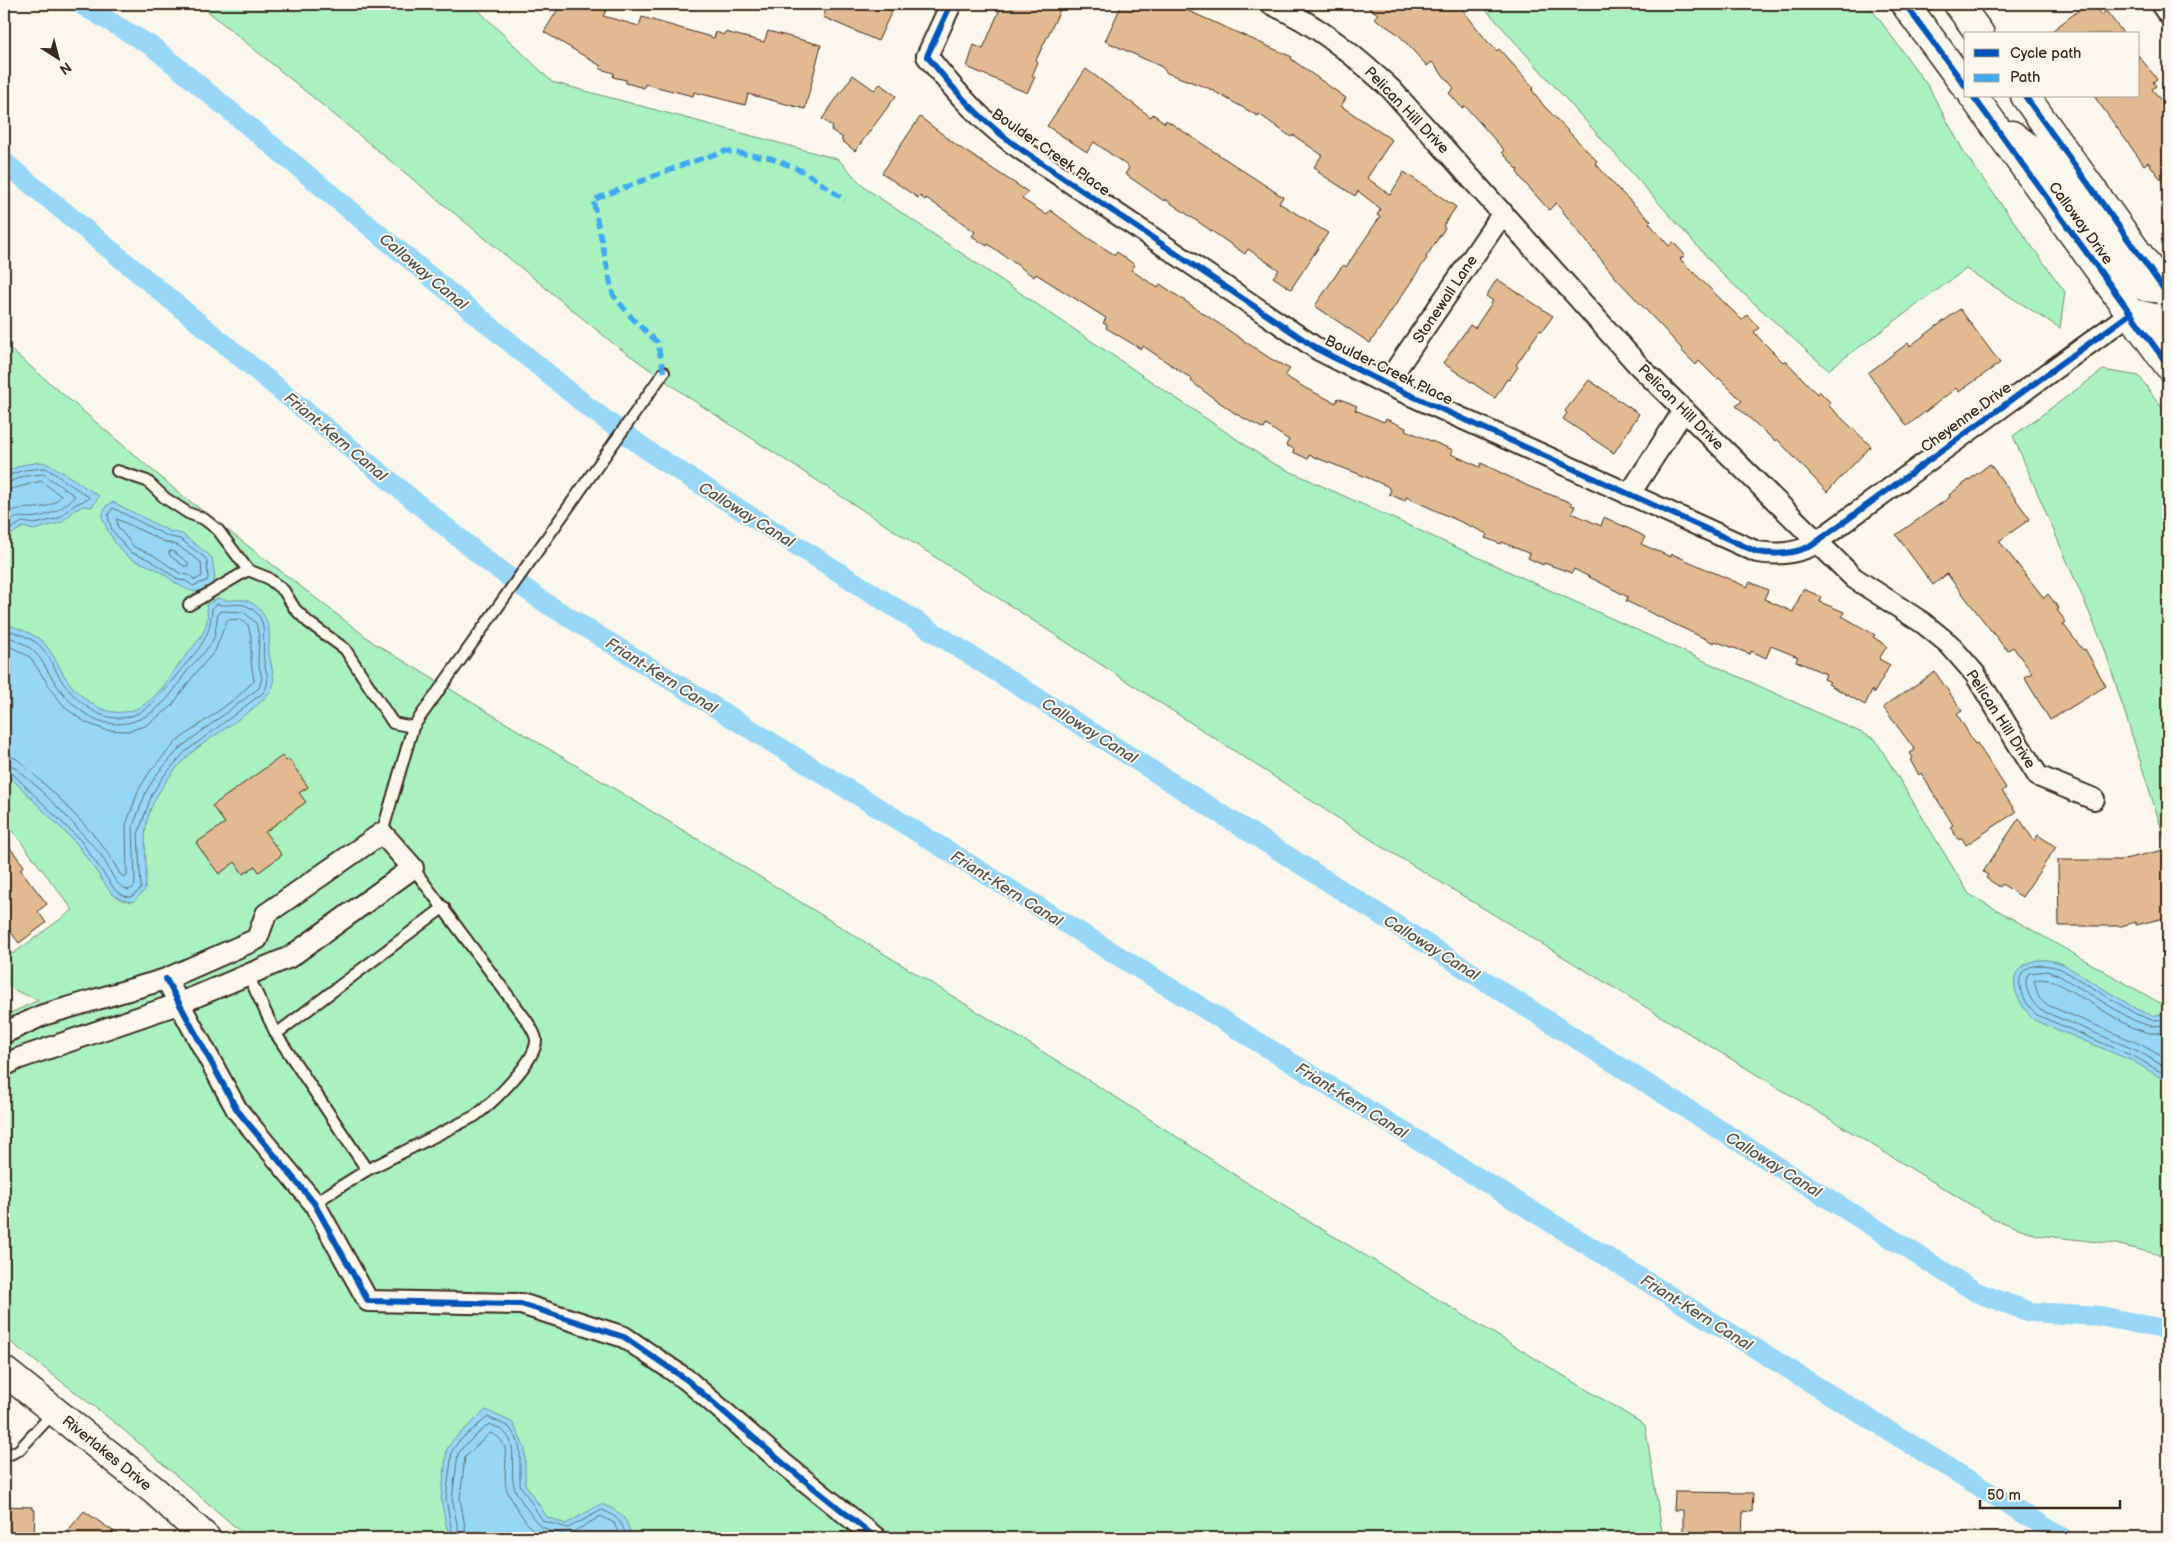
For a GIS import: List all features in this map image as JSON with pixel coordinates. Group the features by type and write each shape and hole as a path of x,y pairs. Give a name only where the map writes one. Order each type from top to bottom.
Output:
{"main road":[{"path":"1905,4 1964,84"},
{"path":"1958,4 1979,32"},
{"name":"Calloway Drive","path":"2026,98 2167,290"},
{"path":"1980,106 2046,161 2129,277 2145,287 2167,290"},
{"name":"Calloway Drive","path":"1980,106 2168,365"},
{"path":"2131,313 2154,318 2168,327"},
{"name":"Riverlakes Drive","path":"4,1371 156,1492 206,1538"}],"street":[{"name":"Boulder Creek Place","path":"951,4 927,56 958,95 982,119 1014,145 1319,350 1386,384 1757,552 1776,555 1794,553 1817,542"},
{"name":"Pelican Hill Drive","path":"1271,4 1327,35 1360,60 1391,89 1639,366 1854,578 1923,623 1948,644 1975,674 2038,776 2094,799"},
{"path":"2161,4 2168,14"},
{"name":"Stonewall Lane","path":"1386,384 1503,213"},
{"name":"Cheyenne Drive","path":"1817,542 2131,313"},
{"path":"1629,495 1684,410"},
{"path":"4,1033 43,1014 166,979 257,939 266,914 382,833 413,868 290,957 248,975 178,1004 11,1062 4,1038"},
{"path":"257,939 273,964"},
{"path":"166,979 237,1110 314,1202 368,1301 521,1304 624,1337 687,1380 784,1464 876,1538"}],"lane":[{"path":"382,833 413,727 664,372"},
{"path":"117,471 147,481 165,498 188,513 204,519 218,530 248,570 268,578 284,591 295,608 308,622 345,650 393,723 413,727"},
{"path":"190,605 248,570"},
{"path":"314,1202 367,1170 475,1116 490,1105 533,1055 536,1038 527,1021 444,906 413,868"},
{"path":"276,1034 444,906"},
{"path":"248,975 276,1034 367,1170"},
{"path":"4,1457 19,1450 55,1411"}],"green space":[{"path":"199,4 472,4 552,82 838,159 865,188 1272,463 1875,739 1969,894 2160,1003 2168,997 2168,1257 2116,1244 2037,1235 1994,1219 1381,846 688,397 614,344"},
{"path":"1481,4 1868,4 1928,86 1965,154 2065,292 2060,328 1966,269 1828,370 1724,276"},
{"path":"4,344 178,492 374,643 760,877 1122,1101 1264,1194 1645,1425 1663,1538 248,1538 119,1426 4,1337 4,1016 39,1000 21,993 10,986 5,976 4,955 14,953 73,910 4,820"},
{"path":"2103,370 2139,376 2168,416 2168,849 2104,647 2013,436"}],"water":[{"path":"41,462 99,496 92,507 84,506 75,510 62,522 34,530 23,527 4,539 4,473 22,465"},
{"path":"113,502 169,531 182,534 208,554 212,558 215,578 213,583 206,588 192,591 180,586 159,571 128,557 114,542 102,516 106,506"},
{"path":"218,598 222,600 246,600 264,615 269,632 269,654 274,681 273,686 269,694 260,703 189,755 165,784 151,807 147,820 145,890 133,902 122,900 112,894 77,844 4,771 4,623 31,634 44,643 71,685 91,703 101,709 123,712 134,710 145,704 160,691 202,634 207,621 206,605"},
{"path":"2038,960 2049,960 2063,964 2138,1010 2153,1015 2168,1014 2168,1082 2133,1061 2034,1020 2021,1003 2017,994 2015,977 2026,964"},
{"path":"486,1410 513,1423 525,1449 525,1484 547,1517 566,1524 601,1504 622,1516 628,1525 632,1538 449,1538 441,1500 447,1449 454,1439"}],"building":[{"path":"561,4 610,4 603,16 639,26 642,17 714,38 716,32 724,35 725,32 764,42 768,31 821,45 805,109 748,94 745,105 694,92 693,96 645,84 644,88 626,83 626,80 613,77 614,73 600,69 601,66 544,32"},
{"path":"829,4 895,4 878,41 823,17"},
{"path":"1002,4 1063,4 1036,60 1038,62 1032,76 1035,77 1027,93 967,67 974,45 983,49"},
{"path":"1122,4 1173,4 1292,57 1291,59 1346,98 1341,106 1392,140 1367,178 1390,195 1404,172 1456,207 1443,226 1445,228 1427,258 1370,343 1315,306 1340,269 1344,265 1346,267 1380,217 1377,215 1381,209 1358,191 1355,196 1318,172 1319,170 1314,167 1322,155 1293,135 1291,137 1259,114 1258,116 1208,88 1167,73 1162,67 1105,41"},
{"path":"1363,4 1458,4 1487,41 1497,51 1499,49 1534,88 1532,90 1544,106 1597,161 1595,163 1619,190 1651,221 1649,223 1669,246 1673,242 1685,255 1680,259 1742,320 1747,315 1759,328 1754,332 1759,338 1783,362 1785,360 1817,394 1819,391 1831,403 1829,406 1871,446 1827,492 1777,439 1775,441 1736,406 1742,401 1719,378 1717,379 1699,361 1696,365 1681,350 1615,277 1556,203 1549,210 1524,182 1517,172 1518,170 1502,152 1504,150 1465,106 1462,108 1449,93 1454,88 1432,62 1427,66 1398,34 1374,18 1378,14"},
{"path":"2087,4 2092,4 2101,15 2106,11 2122,32 2051,32"},
{"path":"2140,58 2157,79 2153,82 2156,86 2152,89 2168,110 2168,189 2148,162 2144,165 2095,98 2140,98"},
{"path":"1086,69 1151,117 1153,114 1165,123 1166,120 1283,197 1279,203 1328,233 1291,289 1273,277 1279,270 1248,249 1245,254 1165,199 1164,201 1125,174 1129,168 1094,142 1087,152 1047,126"},
{"path":"853,75 874,90 880,84 896,96 855,151 841,140 843,138 831,130 833,127 822,119"},
{"path":"920,117 959,147 1028,192 1022,199 1047,215 1050,210 1115,255 1117,252 1135,265 1131,270 1158,288 1160,284 1271,359 1290,369 1285,376 1307,389 1336,403 1338,398 1357,406 1355,410 1384,422 1386,419 1406,428 1405,430 1453,450 1451,454 1480,467 1481,463 1530,487 1572,503 1571,505 1575,506 1572,513 1601,526 1604,517 1645,537 1641,544 1671,557 1672,554 1747,587 1750,582 1768,590 1764,599 1793,612 1803,589 1822,597 1820,602 1844,612 1842,616 1875,635 1873,637 1887,646 1879,659 1890,665 1874,693 1872,690 1865,705 1828,684 1830,682 1824,679 1826,674 1796,661 1798,657 1771,646 1766,658 1751,651 1750,654 1715,641 1714,643 1626,601 1628,597 1574,569 1572,573 1544,563 1543,565 1528,558 1530,554 1502,542 1501,544 1485,538 1487,534 1481,531 1406,497 1405,501 1389,494 1391,490 1387,486 1309,455 1308,459 1293,452 1294,449 1286,445 1289,440 1266,425 1264,429 1236,414 1191,381 1192,379 1143,346 1141,349 1106,328 1107,325 1103,323 1106,318 1036,274 1034,277 988,244 987,246 972,236 975,232 950,214 926,198 925,200 920,196 918,198 882,173"},
{"path":"1497,279 1553,316 1542,331 1540,330 1516,365 1518,367 1509,380 1507,379 1495,398 1443,363 1470,325 1475,328 1493,301 1486,296"},
{"path":"1960,309 2000,363 1959,392 1956,388 1907,426 1868,373 1908,343 1910,346"},
{"path":"1589,380 1639,414 1614,453 1563,419 1567,413 1565,411"},
{"path":"1990,464 2030,519 1999,541 2044,598 2048,594 2066,622 2063,624 2083,650 2085,649 2106,686 2050,720 2024,677 2032,673 2013,647 2008,650 2004,647 1947,574 1933,585 1896,535 1950,497 1949,495"},
{"path":"1935,672 1962,711 1957,714 1975,744 1977,743 2006,788 2002,791 2016,812 1966,845 1962,838 1959,840 1950,827 1953,825 1921,773 1919,775 1910,760 1913,758 1910,753 1915,750 1883,707"},
{"path":"282,756 286,761 289,759 308,787 299,793 306,802 265,832 282,855 259,872 255,866 243,874 235,862 219,874 196,843 225,823 212,806"},
{"path":"2019,818 2034,841 2038,835 2056,847 2022,897 2002,884 2000,887 1986,878 1988,875 1983,872"},
{"path":"4,840 24,866 20,869 47,904 38,911 46,923 19,943 4,923"},
{"path":"2164,850 2168,869 2168,917 2136,925 2136,922 2121,926 2059,926 2058,860 2120,860"},
{"path":"1675,1492 1753,1493 1752,1512 1743,1511 1742,1538 1683,1538 1683,1510 1674,1510"},
{"path":"4,1506 32,1507 32,1510 35,1510 34,1538 4,1538"},
{"path":"84,1511 123,1538 62,1538"}],"waterway":[{"name":"Calloway Canal","path":"80,4 153,47 588,407 654,455 1976,1292 2030,1312 2100,1316 2168,1330"},
{"name":"Friant-Kern Canal","path":"4,162 492,565 544,602 2063,1538"}],"marked path":[{"path":"664,372 657,342 633,319 613,295 593,200 682,165 725,151 771,158 805,172 845,200"}],"cycle path":[{"path":"951,4 927,56 949,83 984,120 1025,152 1319,350 1386,384 1757,552 1784,553 1811,546 2131,313"},
{"path":"1905,4 1964,84"},
{"path":"1974,98 2168,365"},
{"path":"2026,98 2168,295"},
{"path":"166,979 237,1110 314,1203 368,1301 521,1304 624,1337 687,1380 784,1464 876,1538"}]}
